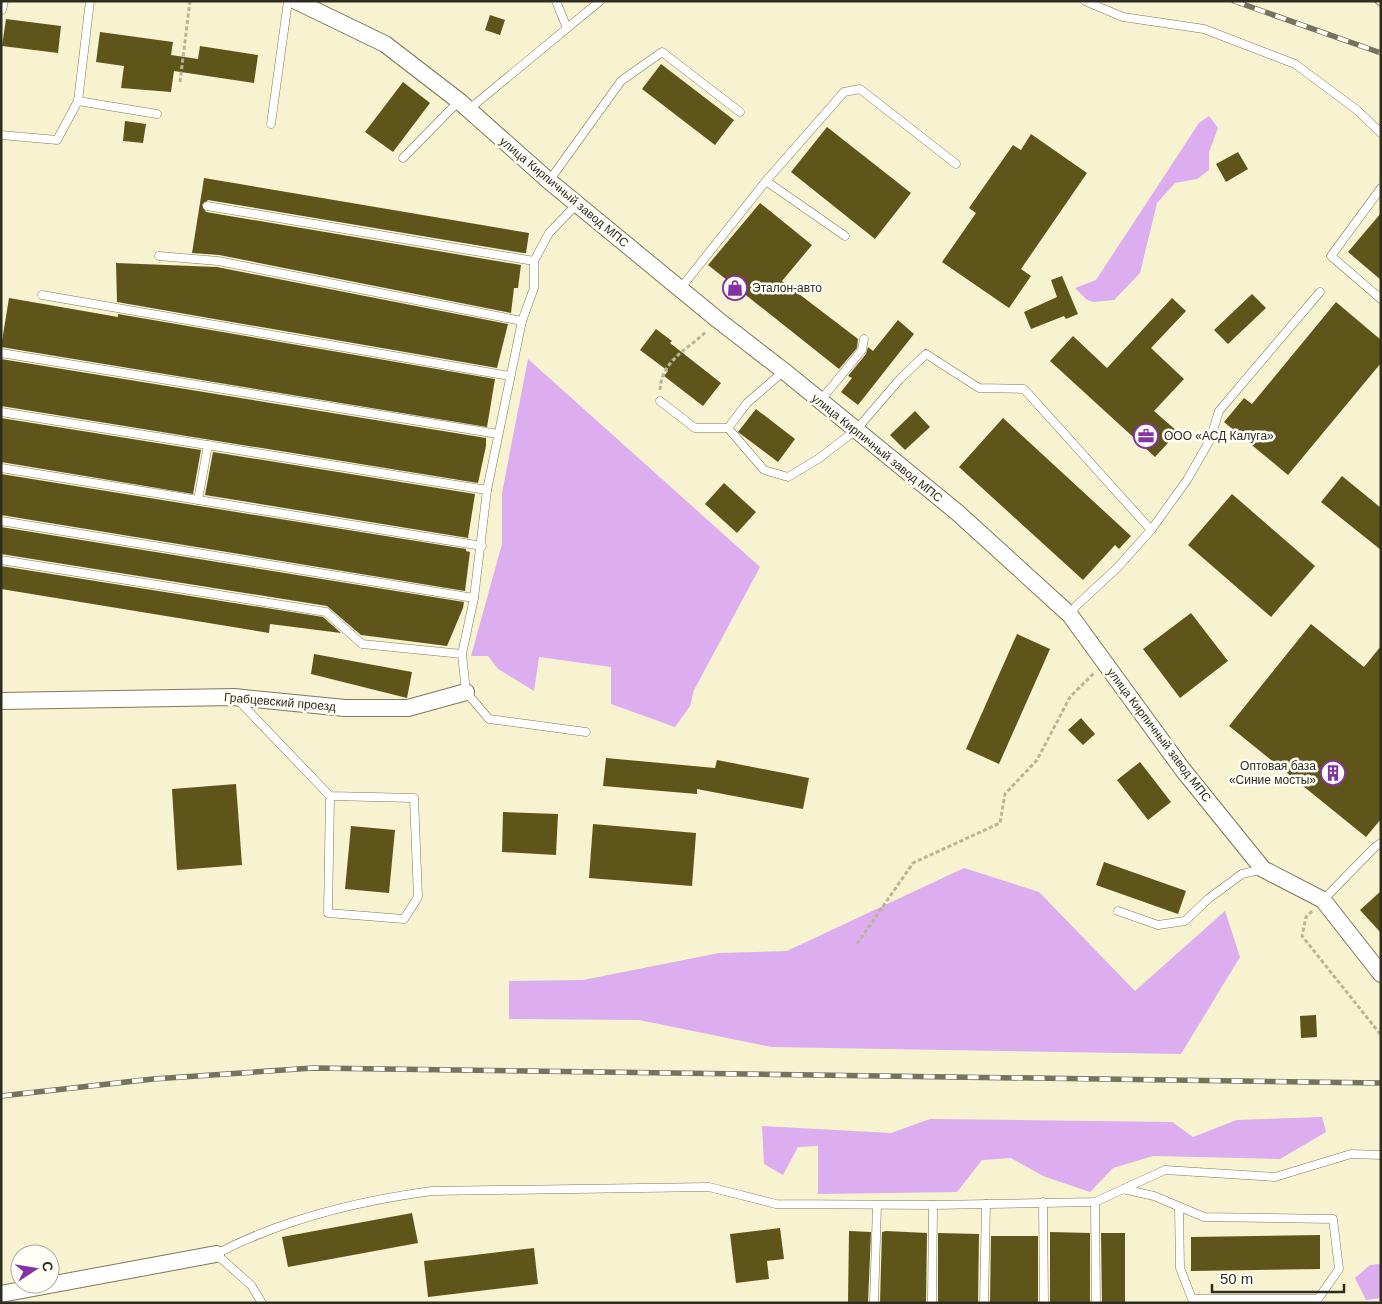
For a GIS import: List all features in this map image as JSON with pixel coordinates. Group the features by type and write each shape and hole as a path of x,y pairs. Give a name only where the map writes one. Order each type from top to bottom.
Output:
{"street":[{"name":"улица Кирпичный завод МПС","path":"296,1 385,44 464,106 548,181 958,513 1070,615 1183,770 1263,869 1323,900 1381,974"},
{"name":"Грабцевский проезд","path":"1,701 234,697 345,708 408,708 466,692"},
{"path":"1,1294 216,1254"}],"lane":[{"path":"1,135 57,140 78,101 90,1"},
{"path":"271,124 288,1"},
{"path":"556,1 567,28"},
{"path":"403,158 464,106 600,1"},
{"path":"1085,1 1123,17 1204,29 1295,64 1357,110 1381,133"},
{"path":"548,181 621,81 662,52 740,112"},
{"path":"680,289 766,181 844,92 860,89 956,164"},
{"path":"78,101 157,114"},
{"path":"766,181 846,236"},
{"path":"1381,188 1331,256 1381,299"},
{"path":"577,204 549,233 534,260 534,288 522,320 498,434 487,490 482,546 474,598 462,654 466,692 489,719 586,732"},
{"path":"208,206 534,260"},
{"path":"159,256 218,261 522,320"},
{"path":"1070,615 1076,606 1117,568 1151,530 1187,480 1210,440 1219,411 1320,292"},
{"path":"42,295 510,376"},
{"path":"820,401 862,350 864,339"},
{"path":"1,353 498,434"},
{"path":"660,401 695,428 728,428 764,470 788,477 818,459 856,430 900,379 926,354 979,388 1024,389 1151,530"},
{"path":"728,428 747,403 784,371"},
{"path":"1,412 487,490"},
{"path":"198,500 208,445"},
{"path":"1,468 482,546"},
{"path":"1,521 474,598"},
{"path":"1,560 326,612 362,644 462,654"},
{"path":"234,697 330,796 414,798 418,897 404,919 328,913 330,796"},
{"path":"1323,900 1375,847 1381,844"},
{"path":"1118,911 1158,925 1185,921 1208,899 1242,874 1263,869"},
{"path":"262,1303 251,1285 216,1254 252,1235 320,1213 396,1196 432,1191 709,1187 776,1204 933,1205 1095,1202 1165,1170 1275,1177 1351,1154 1381,1155"},
{"path":"1122,1189 1154,1196 1179,1206 1204,1217 1333,1219 1339,1269 1318,1299 1192,1299 1180,1268 1179,1206"},
{"path":"1043,1202 1044,1303"},
{"path":"1095,1202 1096,1303"},
{"path":"984,1303 986,1204"},
{"path":"874,1303 877,1205"},
{"path":"932,1303 933,1205"}],"path":[{"path":"180,82 190,1"},
{"path":"660,401 661,377 682,350 699,338 718,320"},
{"path":"857,944 913,863 1000,823 1005,794 1037,760 1070,697 1105,661"},
{"path":"1323,900 1306,917 1302,936 1381,1035"}],"shaded area":[{"path":"1209,116 1218,128 1209,152 1209,170 1197,179 1175,183 1157,203 1140,273 1114,300 1093,302 1086,299 1075,288 1096,280 1199,123"},
{"path":"528,359 760,567 694,690 690,706 675,727 611,704 611,667 539,657 534,691 498,669 488,656 471,656 502,544 502,493"},
{"path":"964,868 1039,892 1135,991 1225,911 1240,957 1181,1054 772,1047 639,1020 509,1019 509,981 583,980 719,953 787,951"},
{"path":"1322,1117 1326,1132 1280,1159 1153,1156 1113,1168 1090,1192 1043,1176 1011,1158 982,1160 957,1192 818,1194 818,1146 798,1147 783,1175 764,1164 762,1126 891,1133 930,1119 1172,1122 1193,1137 1237,1120"},
{"path":"1381,1264 1381,1298 1366,1300 1355,1278 1370,1265"}],"building":[{"path":"490,15 505,20 500,35 485,30"},
{"path":"6,19 61,26 58,53 2,46"},
{"path":"100,32 173,42 171,55 198,59 200,46 258,55 254,83 174,71 171,92 121,88 124,66 96,62"},
{"path":"661,64 734,120 715,145 642,89"},
{"path":"403,82 430,103 393,152 365,132"},
{"path":"125,121 146,124 143,143 123,141"},
{"path":"827,127 911,193 875,239 791,172"},
{"path":"1031,134 1087,173 1021,269 1031,276 1009,308 942,262 976,213 969,208 1013,145 1021,150"},
{"path":"1238,152 1248,169 1226,182 1216,164"},
{"path":"204,178 529,233 526,253 523,253 208,200 202,205 206,212 521,265 518,288 514,288 511,313 219,255 192,253"},
{"path":"760,203 812,245 782,281 858,339 857,348 839,369 708,265"},
{"path":"1381,213 1381,280 1348,252"},
{"path":"116,263 217,267 508,324 497,368 117,302"},
{"path":"1062,276 1078,314 1066,319 1064,316 1031,329 1024,312 1057,297 1051,280"},
{"path":"1252,294 1266,308 1228,344 1214,330"},
{"path":"9,298 118,317 118,314 495,379 487,427 1,347"},
{"path":"1172,298 1186,311 1151,348 1184,379 1154,411 1178,432 1155,457 1050,361 1073,336 1107,368"},
{"path":"1336,302 1381,340 1381,363 1288,475 1224,422 1244,398 1252,404"},
{"path":"898,320 914,334 858,405 841,392 852,378 848,376 866,354 868,347 873,351"},
{"path":"656,329 672,341 670,343 721,383 703,406 664,376 668,371 640,350"},
{"path":"1,359 486,438 478,483 1,406"},
{"path":"756,409 795,439 778,462 738,432"},
{"path":"915,411 930,427 905,450 890,435"},
{"path":"1,418 201,450 193,494 1,462"},
{"path":"1003,418 1131,536 1119,549 1115,545 1083,580 959,467"},
{"path":"213,452 475,494 468,538 205,495"},
{"path":"1,474 466,549 466,551 470,552 465,591 1,515"},
{"path":"1342,476 1381,508 1381,550 1321,502"},
{"path":"724,483 756,512 737,533 705,504"},
{"path":"1232,494 1315,566 1271,617 1188,545"},
{"path":"1,527 464,602 463,608 447,646 361,635 327,606 1,554"},
{"path":"1,566 323,617 341,633 270,624 269,633 1,589"},
{"path":"1191,613 1228,661 1180,698 1143,649"},
{"name":"Оптовая база «Синие мосты»","path":"1311,624 1364,667 1381,646 1381,819 1366,837 1229,726"},
{"path":"1017,634 1050,649 999,764 966,749"},
{"path":"314,654 412,672 407,698 311,674"},
{"path":"1081,718 1095,734 1083,745 1068,730"},
{"path":"606,758 715,768 717,760 809,778 803,809 697,789 697,794 603,786"},
{"path":"1140,762 1171,802 1148,820 1117,780"},
{"path":"236,784 242,865 177,870 172,789"},
{"path":"503,812 558,814 556,855 502,852"},
{"path":"593,824 696,833 692,886 589,878"},
{"path":"351,826 395,830 389,893 345,889"},
{"path":"1104,862 1186,891 1178,914 1096,885"},
{"path":"1381,891 1381,933 1360,910"},
{"path":"1316,1015 1317,1037 1301,1038 1300,1016"},
{"path":"412,1213 418,1243 288,1267 282,1237"},
{"path":"780,1228 784,1259 767,1261 769,1279 736,1283 730,1234"},
{"path":"849,1231 871,1232 868,1303 848,1303"},
{"path":"882,1232 927,1233 926,1303 880,1303"},
{"path":"1050,1232 1090,1233 1090,1303 1050,1303"},
{"path":"938,1233 979,1234 978,1303 938,1303"},
{"path":"1101,1233 1125,1233 1125,1303 1102,1303"},
{"path":"1320,1235 1320,1269 1191,1271 1191,1237"},
{"path":"991,1236 1038,1236 1038,1303 990,1303"},
{"path":"534,1248 538,1284 428,1297 424,1261"}],"railway":[{"path":"1234,1 1381,53"},
{"path":"1377,1 1381,4"},
{"path":"1,1096 153,1079 313,1068 1381,1083"}],"place":[{"name":"Эталон-авто","path":"735,288"},
{"name":"ООО «АСД Калуга»","path":"1146,436"},
{"name":"Оптовая база «Синие мосты»","path":"1333,773"}]}
